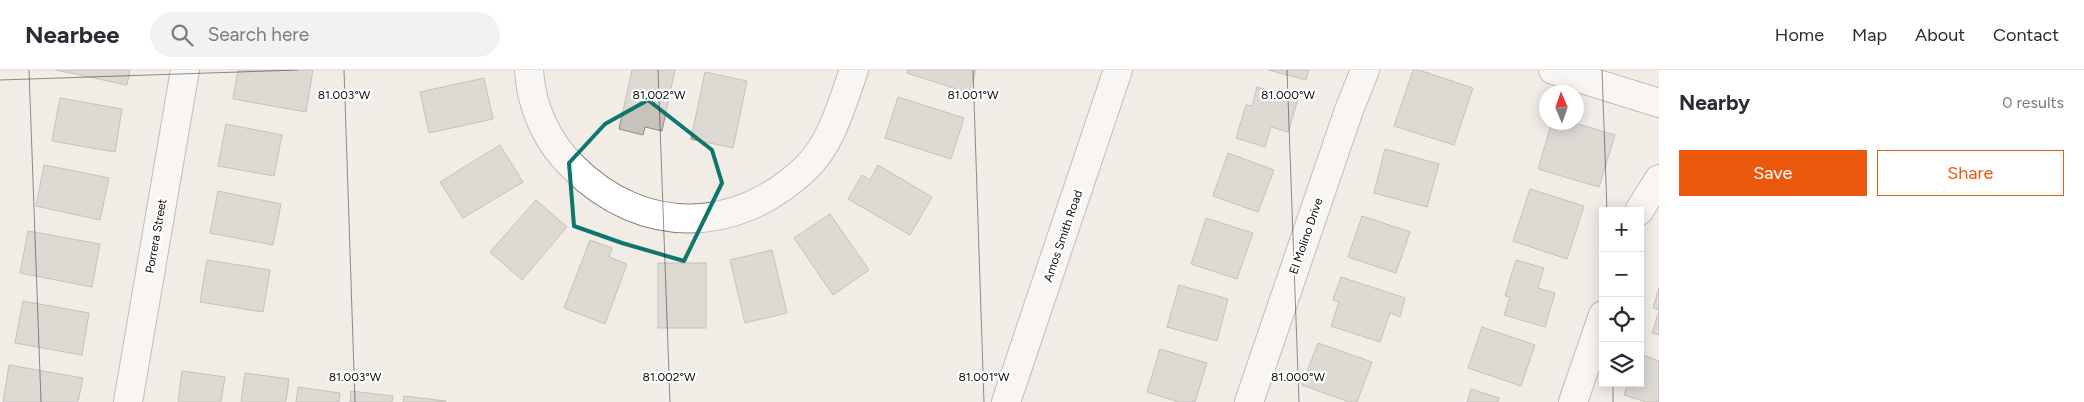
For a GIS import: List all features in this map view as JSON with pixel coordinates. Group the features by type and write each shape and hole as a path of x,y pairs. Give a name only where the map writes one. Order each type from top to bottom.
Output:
{"street":[{"name":"Porrera Street","path":"128,402 185,70"},
{"path":"529,70 530,84 546,133 559,153 587,181 609,197 633,209 655,215 685,219 710,217 740,210 766,198 785,186 808,166 824,144 854,70"},
{"name":"Amos Smith Road","path":"1006,402 1118,70"},
{"name":"El Molino Drive","path":"1249,402 1349,110 1365,70"},
{"path":"1553,70 1659,103"},
{"path":"1641,207 1659,178"},
{"path":"1573,402 1599,327"}],"highlighted area":[{"path":"648,100 712,150 722,183 684,261 622,243 574,226 569,163 605,124"}],"building":[{"path":"56,70 130,70 127,85"},
{"path":"238,70 313,70 306,112 233,99"},
{"path":"632,70 675,70 662,131 645,127 643,135 619,129"},
{"path":"908,70 976,70 969,93 907,73"},
{"path":"1268,70 1309,70 1306,80"},
{"path":"1413,70 1419,70 1473,88 1454,145 1394,126"},
{"path":"705,72 747,81 733,148 691,139"},
{"path":"484,78 493,119 429,133 420,92"},
{"path":"1257,87 1298,99 1288,132 1271,127 1265,147 1236,138 1246,105 1252,106"},
{"path":"898,97 964,118 951,159 885,138"},
{"path":"60,98 122,109 115,152 52,141"},
{"path":"226,124 282,135 274,176 218,166"},
{"path":"1584,126 1615,135 1599,187 1538,169 1550,130 1584,130"},
{"path":"500,145 523,182 463,218 440,182"},
{"path":"1385,149 1439,164 1427,207 1374,193"},
{"path":"1228,153 1274,170 1258,212 1213,196"},
{"path":"44,165 109,178 100,220 36,206"},
{"path":"878,165 932,197 910,235 848,199 862,175 870,180"},
{"path":"1530,189 1584,206 1567,259 1513,241"},
{"path":"218,191 281,204 273,245 210,233"},
{"path":"536,200 567,227 522,280 490,252"},
{"path":"830,214 869,270 833,295 794,238"},
{"path":"1362,216 1410,232 1396,273 1348,257"},
{"path":"1206,218 1253,233 1237,279 1191,264"},
{"path":"28,231 100,244 92,287 20,273"},
{"path":"590,240 612,248 609,257 627,264 605,324 564,308"},
{"path":"772,250 787,313 745,323 730,260"},
{"path":"207,260 270,270 263,312 200,302"},
{"path":"1516,260 1544,268 1538,288 1555,293 1545,327 1504,315 1510,297 1505,296"},
{"path":"658,263 706,263 706,328 658,328"},
{"path":"1341,277 1405,298 1400,317 1390,313 1380,342 1331,326 1339,302 1333,300"},
{"path":"1179,285 1228,299 1217,341 1167,327"},
{"path":"1659,288 1659,310 1653,308"},
{"path":"23,301 89,313 82,355 15,343"},
{"path":"1659,311 1659,335 1652,333"},
{"path":"1482,327 1535,345 1521,386 1468,368"},
{"path":"1318,343 1372,362 1357,402 1349,402 1302,385"},
{"path":"1160,349 1207,363 1195,402 1179,402 1147,392"},
{"path":"1644,355 1659,361 1659,402 1646,402 1624,395 1627,387 1644,387"},
{"path":"9,365 83,378 78,402 3,402"},
{"path":"182,371 225,377 221,402 178,402"},
{"path":"245,373 289,379 286,402 241,402"},
{"path":"298,387 340,393 339,402 296,402"},
{"path":"1471,389 1499,398 1498,402 1467,402"},
{"path":"351,391 393,396 392,402 350,402"},
{"path":"404,396 446,401 446,402 403,402"}]}
